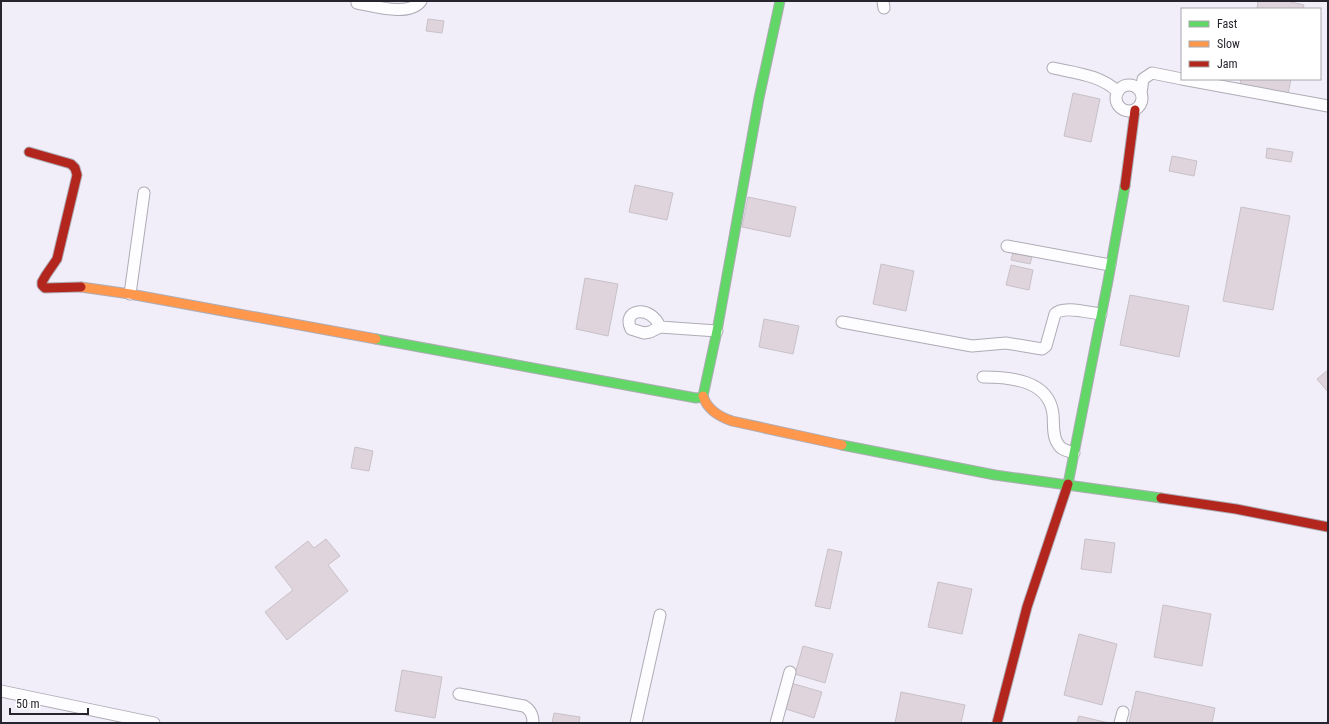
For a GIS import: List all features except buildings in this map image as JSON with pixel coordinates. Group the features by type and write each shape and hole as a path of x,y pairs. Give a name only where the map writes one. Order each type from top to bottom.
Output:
{"street":[{"path":"357,3 400,10 412,8 421,1"},
{"path":"780,1 759,98 717,331 703,397 708,408 717,415 745,425 980,472 1236,509 1328,527"},
{"path":"1053,68 1099,79 1108,83 1118,92"},
{"path":"1141,93 1130,85 1123,87 1118,92 1116,100 1120,107 1127,111 1134,110 1141,103 1143,79 1152,73 1181,79"},
{"path":"1187,80 1328,106"},
{"path":"997,723 1028,607 1068,484 1124,191 1134,110"},
{"path":"29,152 71,164 75,168 76,172 76,178 56,259 43,279 43,286 49,288 77,286 130,294 688,397 703,397"},
{"path":"130,294 144,193"},
{"path":"1007,246 1110,265"},
{"path":"842,322 972,346 1006,343 1042,349 1046,346 1055,314 1057,312 1065,309 1101,314"},
{"path":"660,327 717,331"},
{"path":"984,377 1012,378 1036,387 1051,405 1055,435 1058,444 1064,449 1074,453"},
{"path":"636,723 660,614"},
{"path":"776,723 790,672"},
{"path":"1,691 154,723"},
{"path":"459,694 524,706 532,713 533,723"},
{"path":"1120,723 1123,712"}],"traffic: fast":[{"path":"703,396 717,331 759,98 780,1"},
{"path":"1068,484 1125,186"},
{"path":"376,339 696,398 703,397"},
{"path":"842,445 995,475 1161,498"}],"traffic: slow":[{"path":"81,287 130,294 376,339"},
{"path":"703,396 714,412 732,421 842,445"}],"traffic: jam":[{"path":"1125,186 1135,110"},
{"path":"29,152 71,164 75,168 77,175 57,259 46,275 42,285 45,288 81,287"},
{"path":"997,723 1027,607 1068,484"},
{"path":"1161,498 1236,509 1328,527"}]}
